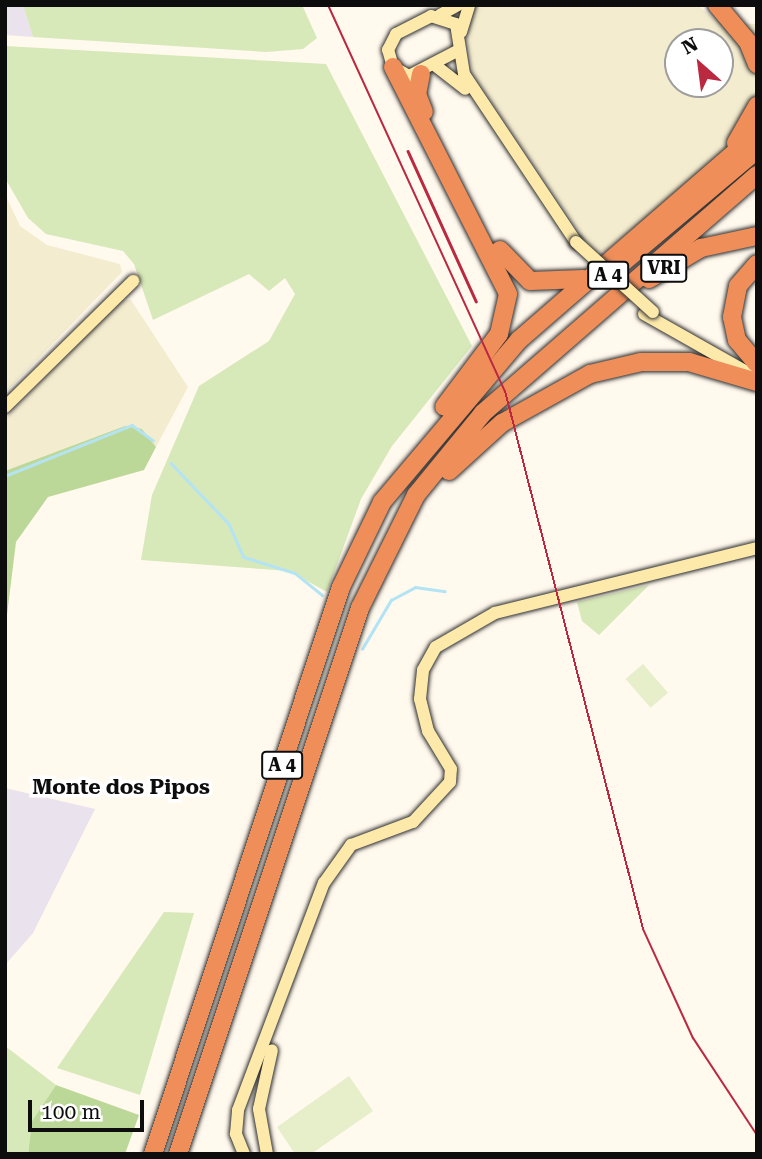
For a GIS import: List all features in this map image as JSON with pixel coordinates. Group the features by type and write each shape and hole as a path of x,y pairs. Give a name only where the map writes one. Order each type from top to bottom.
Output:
{"highway":[{"path":"717,5 748,42 757,64"},
{"path":"382,502 407,456 499,334 508,294 393,67"},
{"path":"428,70 419,105 505,260 541,284 586,278"},
{"path":"702,178 746,130 757,106"},
{"path":"463,402 586,278 757,133"},
{"name":"A 4","path":"153,1154 341,587 382,502 463,402 757,150"},
{"name":"A 4","path":"177,1154 360,608 416,495 483,412 757,174"},
{"name":"VRI","path":"584,326 682,256 757,236"},
{"path":"757,264 738,286 732,317 737,340 757,366"},
{"path":"402,527 457,461 502,423 590,373 641,362 689,362 757,380"}],"main road":[{"path":"458,5 396,34 388,50 393,67 428,70 457,78 574,245 649,313 757,380"},
{"path":"469,5 459,50 464,74 574,245"},
{"path":"440,15 461,32"},
{"path":"428,70 459,50"},
{"path":"5,407 133,281"},
{"path":"649,313 757,366"},
{"path":"244,1154 236,1134 238,1110 317,897 345,852 362,839 413,822 450,782 452,769 428,731 420,699 423,670 443,640 495,614 757,548"},
{"path":"265,1151 259,1109 307,937 362,839"},
{"path":"238,1110 250,1102 259,1109"}],"shaded area":[{"path":"5,5 23,5 33,37 5,35"},
{"path":"461,5 697,5 720,23 757,24 757,125 606,251 593,252 473,74"},
{"path":"5,194 20,226 47,245 120,264 122,272 5,393"},
{"path":"121,300 131,300 188,387 156,447 142,429 5,471 5,419"},
{"path":"5,788 95,809 33,933 5,965"}],"green space":[{"path":"23,5 302,5 317,38 303,49 266,52 33,37"},
{"path":"5,46 326,64 472,346 392,446 361,499 327,592 289,571 141,560 152,495 199,386 269,341 295,294 285,278 269,291 249,274 153,320 134,264 123,251 46,234 28,218 5,178"},
{"path":"125,426 142,429 156,447 144,470 48,497 16,542 5,631 5,471"},
{"path":"649,585 599,635 582,621 577,602"},
{"path":"643,664 668,693 651,708 626,679"},
{"path":"164,912 194,913 140,1095 57,1068"},
{"path":"5,1046 56,1085 32,1121 28,1154 5,1154"},
{"path":"349,1076 373,1111 311,1154 295,1154 277,1127"},
{"path":"56,1085 139,1115 125,1154 28,1154 32,1121"}],"waterway":[{"path":"5,476 132,425 153,440"},
{"path":"171,463 229,524 244,557 295,573 322,595"},
{"path":"362,649 391,600 415,587 445,591"}],"tram line":[{"path":"328,5 505,391 643,929 693,1038 757,1135"}],"railway":[{"path":"408,151 476,301"}],"district":[{"name":"Monte dos Pipos","path":"121,787"}]}
